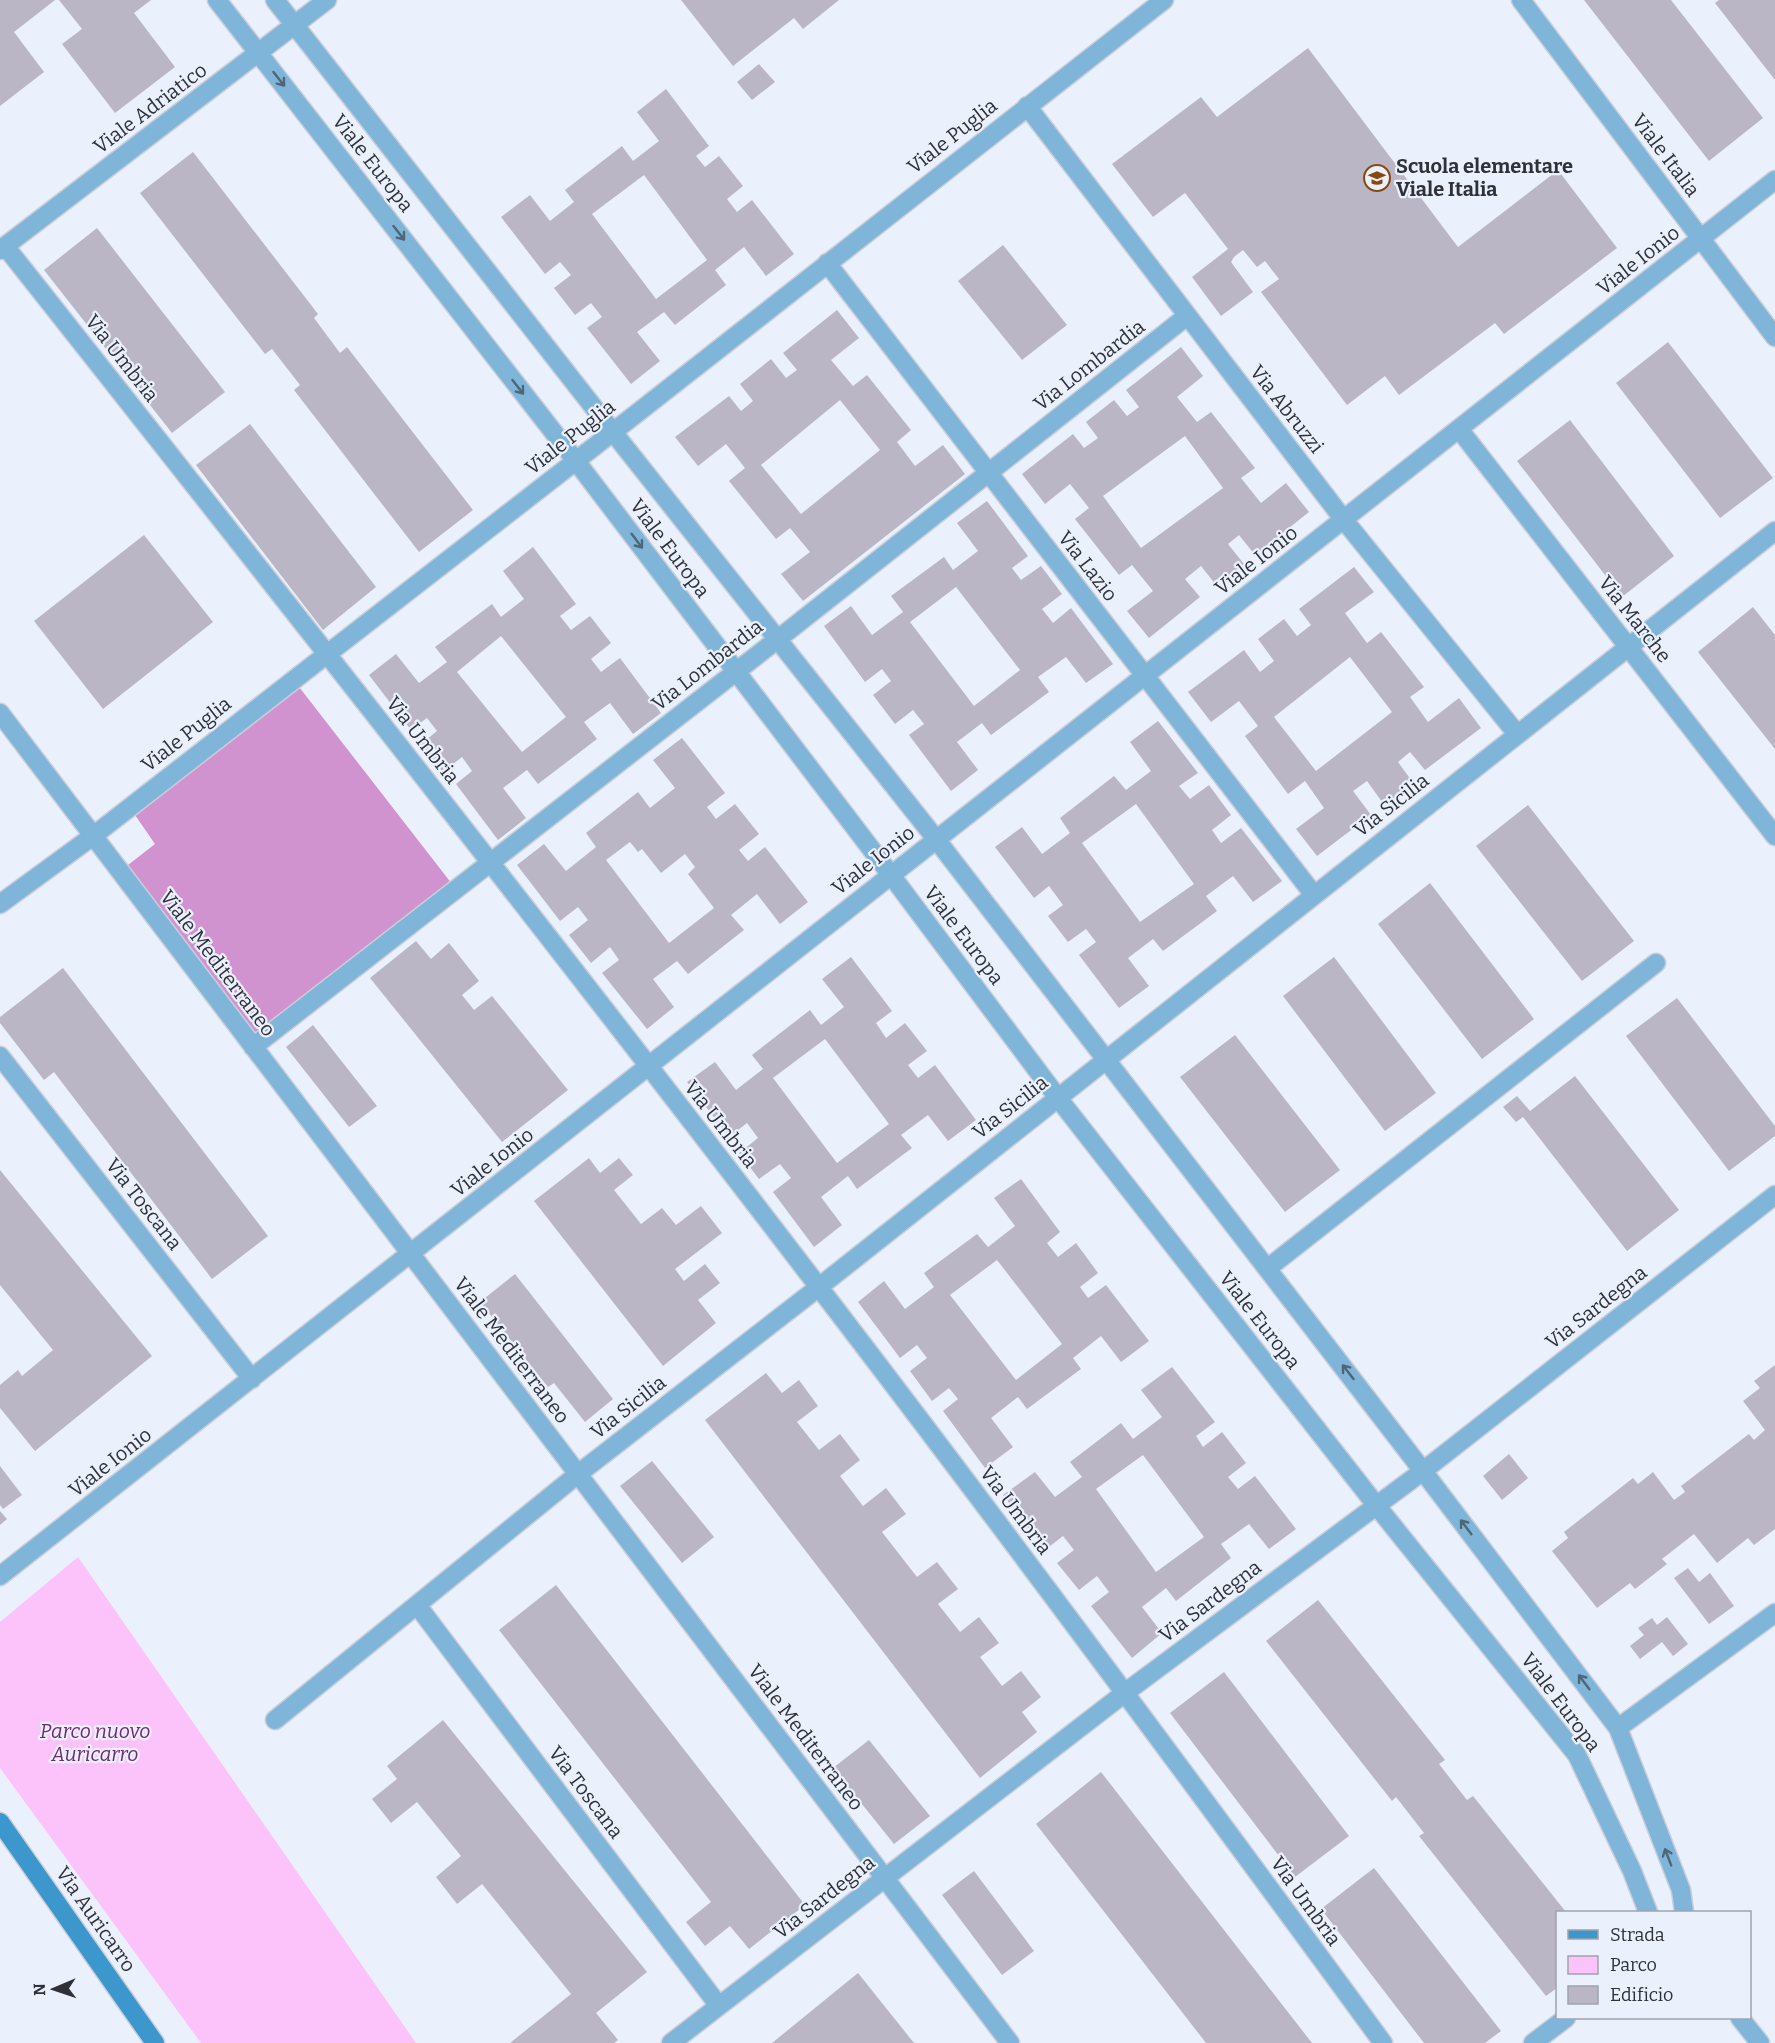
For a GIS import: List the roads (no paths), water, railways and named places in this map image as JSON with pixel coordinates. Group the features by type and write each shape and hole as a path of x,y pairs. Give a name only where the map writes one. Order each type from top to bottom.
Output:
{"street":[{"name":"Viale Europa","path":"217,0 576,461 891,874 1058,1098 1376,1505 1576,1755 1632,1871 1648,1911"},
{"name":"Viale Europa","path":"275,0 1107,1059 1424,1471 1618,1728 1681,1890 1684,1911"},
{"name":"Viale Adriatico","path":"3,248 327,0"},
{"name":"Viale Puglia","path":"0,904 93,836 576,461 1164,0"},
{"name":"Viale Italia","path":"1521,0 1775,337"},
{"name":"Via Abruzzi","path":"1027,106 1344,520 1517,734"},
{"name":"Viale Ionio","path":"0,1576 1775,180"},
{"name":"Via Umbria","path":"3,248 327,653 819,1287 1126,1692 1383,2043"},
{"name":"Via Lazio","path":"827,263 1314,895"},
{"name":"Via Lombardia","path":"253,1047 778,639 1187,316"},
{"name":"Via Marche","path":"1459,429 1775,836"},
{"name":"Via Sicilia","path":"275,1720 578,1474 819,1287 1775,531"},
{"name":"Viale Mediterraneo","path":"0,713 1010,2043"},
{"path":"1268,1268 1656,963"},
{"name":"Via Toscana","path":"0,1056 252,1379"},
{"name":"Via Sardegna","path":"671,2043 1126,1692 1424,1471 1775,1195"},
{"name":"Via Toscana","path":"417,1605 719,2006"},
{"path":"1618,1728 1775,1613"},
{"name":"Via Auricarro","path":"0,1822 155,2043"},
{"path":"1533,2043 1565,2019"},
{"path":"1741,2019 1760,2043"}],"place":[{"name":"Scuola elementare Viale Italia","path":"1377,178"}],"park label":[{"name":"Parco nuovo Auricarro","path":"95,1742"}]}
